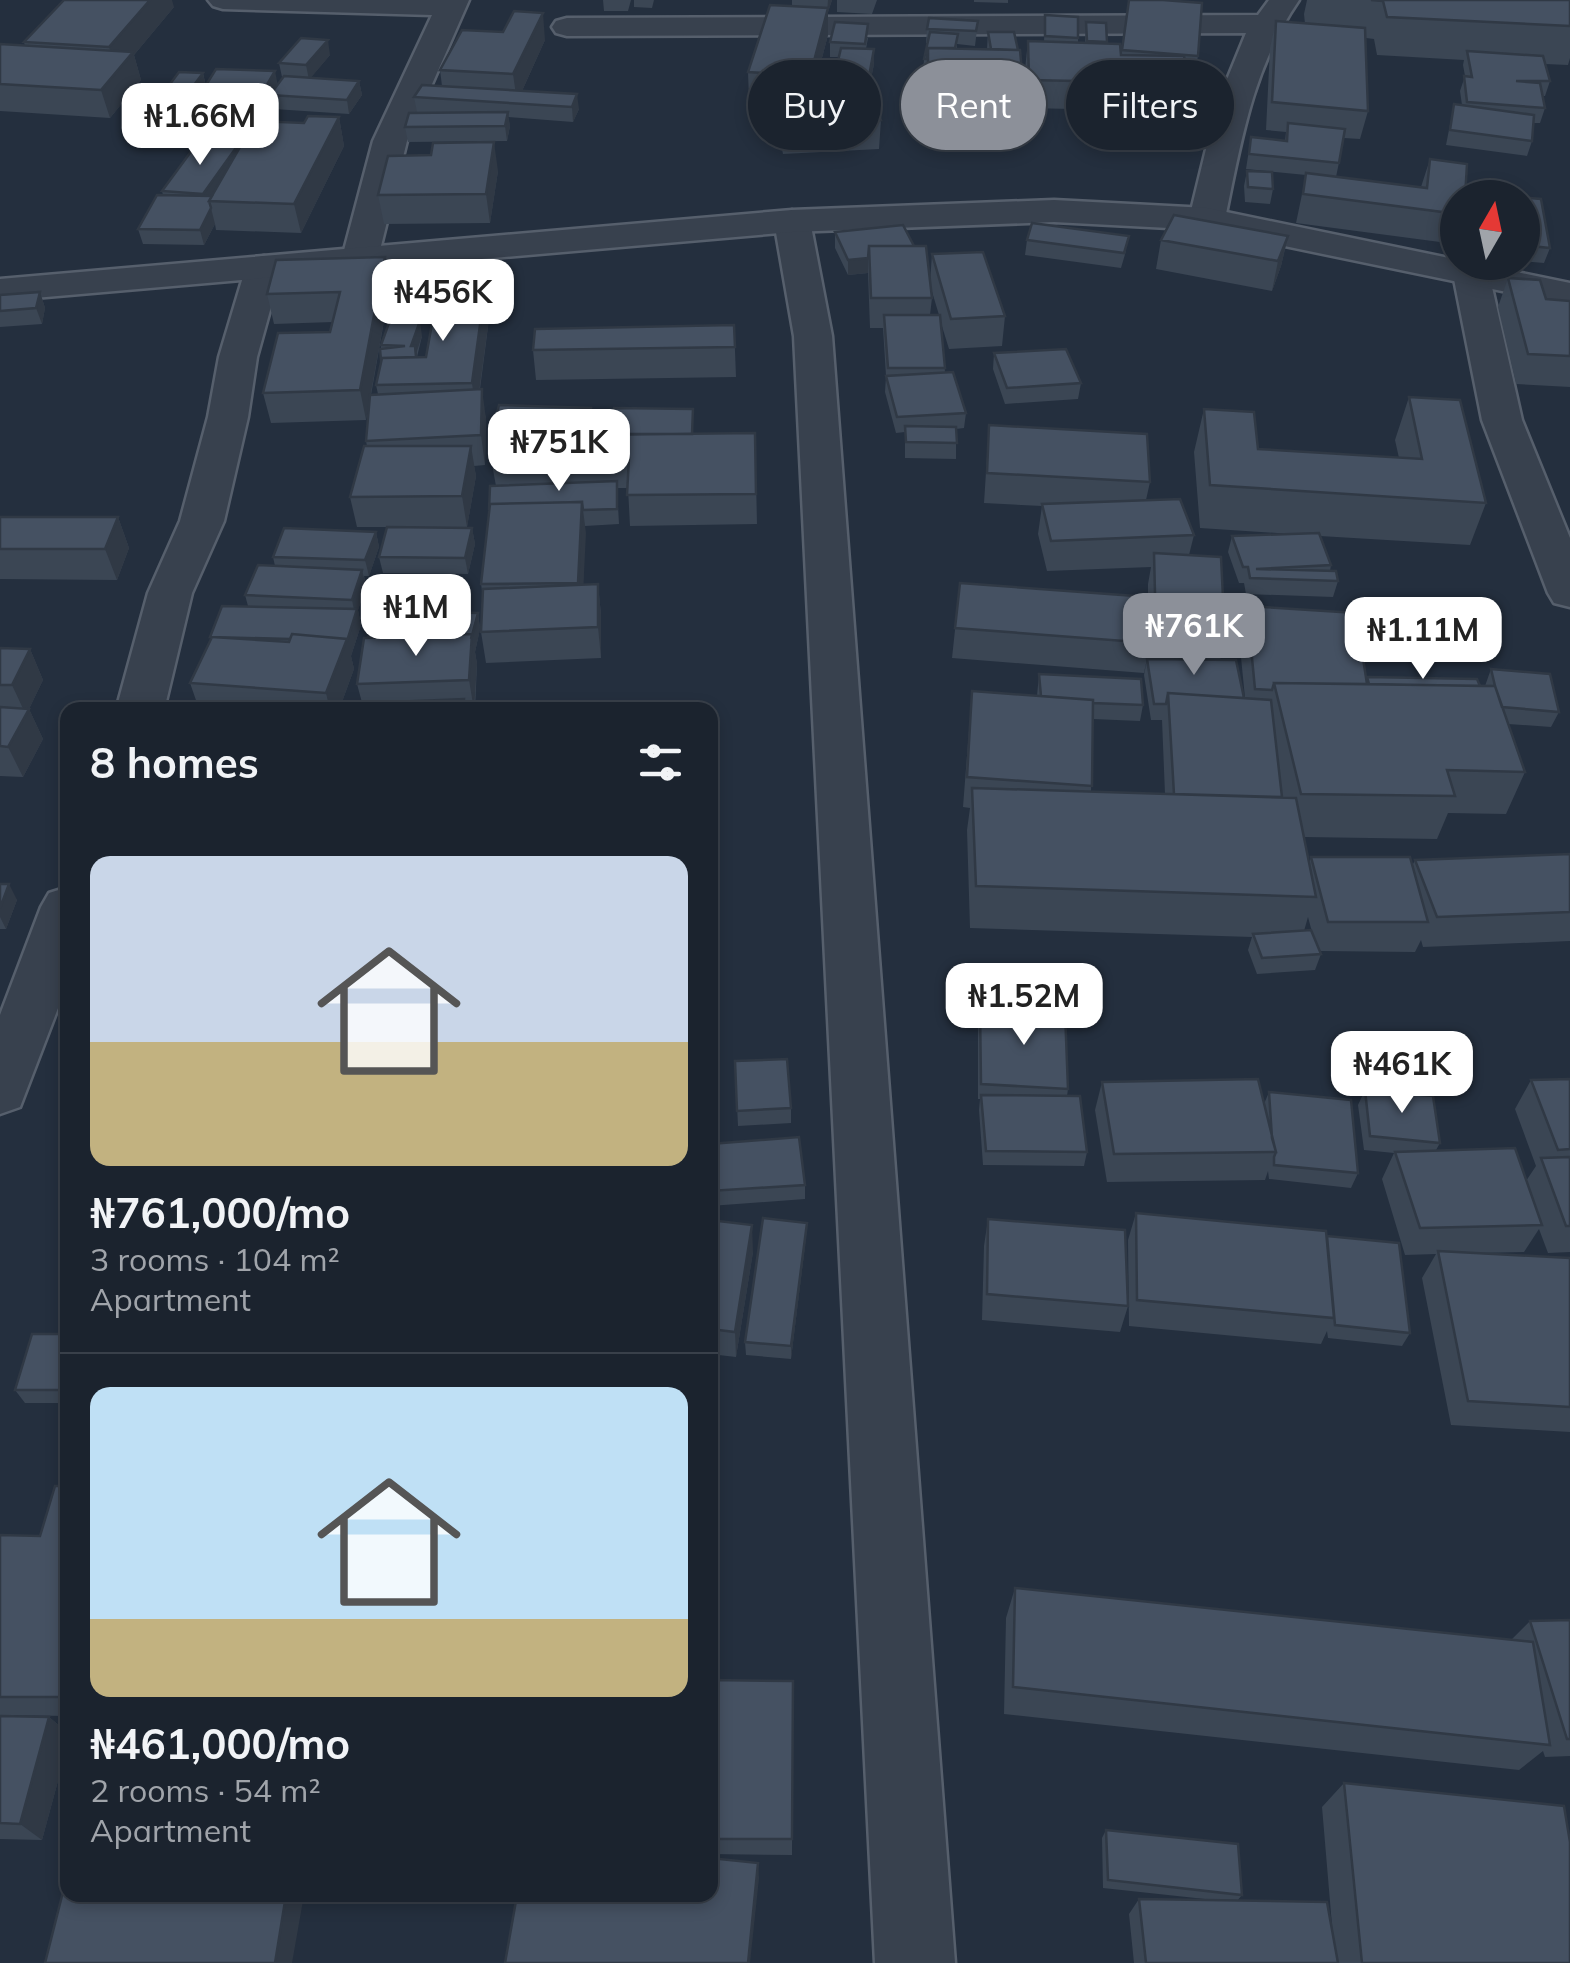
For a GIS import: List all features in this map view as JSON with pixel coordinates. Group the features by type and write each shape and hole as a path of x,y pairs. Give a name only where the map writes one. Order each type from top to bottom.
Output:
{"street":[{"path":"222,0 452,3 390,142 360,258"},
{"path":"567,26 1274,12 1241,76 1207,219"},
{"path":"0,290 792,221 1054,211 1207,219 1440,268"},
{"path":"792,221 813,336 916,1963"},
{"path":"142,702 170,593 202,521 238,358 264,267"},
{"path":"1472,280 1502,420 1570,593"},
{"path":"1501,280 1570,294"},
{"path":"0,1090 60,928"}],"building":[{"path":"64,0 150,0 109,47 24,42"},
{"path":"1129,0 1202,3 1198,56 1122,50"},
{"path":"1371,0 1570,0 1570,26 1387,17 1383,1"},
{"path":"770,5 828,8 814,60 752,60"},
{"path":"514,11 543,13 513,74 440,70 462,30 503,32"},
{"path":"1045,15 1078,17 1078,38 1045,36"},
{"path":"929,18 978,21 976,31 927,29"},
{"path":"1276,21 1365,28 1368,111 1272,102"},
{"path":"835,22 868,24 865,44 830,42"},
{"path":"1086,22 1106,23 1107,42 1087,41"},
{"path":"930,32 958,34 955,48 928,48 924,59"},
{"path":"988,32 1014,32 1018,50 991,49"},
{"path":"301,38 328,40 306,65 279,63"},
{"path":"1028,41 1120,44 1121,55 1184,56 1185,60 1066,60 1066,81 1046,80 1046,60 1028,60"},
{"path":"0,44 133,52 101,90 0,84"},
{"path":"841,48 874,49 872,60 838,60"},
{"path":"928,48 1020,50 1021,60 928,60"},
{"path":"1467,51 1543,56 1550,81 1516,81 1540,83 1545,108 1467,102 1464,76 1472,77"},
{"path":"216,69 275,71 261,95 201,93"},
{"path":"179,72 203,73 188,93 164,92"},
{"path":"284,76 359,81 347,100 270,95"},
{"path":"422,85 577,94 572,107 414,97"},
{"path":"205,96 265,99 249,124 188,121"},
{"path":"1454,104 1534,115 1532,141 1450,130"},
{"path":"190,110 182,126 150,126 158,111"},
{"path":"508,112 505,126 405,127 409,113"},
{"path":"308,116 339,117 294,204 209,201 255,121 304,123"},
{"path":"1288,123 1345,129 1339,163 1249,154 1251,137 1287,141"},
{"path":"198,142 238,145 203,194 162,191"},
{"path":"494,142 486,194 378,195 388,156 431,155 433,143"},
{"path":"1430,159 1467,164 1466,180 1440,180 1440,212 1303,194 1306,173 1427,188"},
{"path":"1247,171 1272,172 1273,189 1248,187"},
{"path":"157,195 212,196 211,208 200,230 138,229"},
{"path":"1540,199 1541,199 1550,248 1540,247"},
{"path":"1174,215 1288,236 1278,261 1161,240"},
{"path":"1032,223 1129,236 1124,253 1027,240"},
{"path":"903,225 914,246 869,246 868,258 848,260 835,232"},
{"path":"869,246 926,246 932,298 871,298"},
{"path":"983,252 1005,316 951,319 932,254"},
{"path":"385,257 360,390 263,393 278,333 330,332 340,292 267,294 276,260"},
{"path":"1509,280 1540,280 1546,299 1570,301 1570,356 1528,354"},
{"path":"485,289 472,383 376,385 382,358 426,357 438,290"},
{"path":"40,292 36,308 0,311 0,295"},
{"path":"884,315 940,315 945,368 888,368"},
{"path":"390,320 420,321 411,346 415,346 416,357 381,360 380,349 405,346 381,345"},
{"path":"734,325 735,347 533,350 535,329"},
{"path":"1066,349 1081,383 1007,388 994,353"},
{"path":"953,372 966,413 897,417 886,376"},
{"path":"482,389 481,435 366,441 370,395"},
{"path":"1409,397 1460,400 1486,503 1210,485 1204,409 1254,412 1258,449 1422,459"},
{"path":"499,405 591,408 586,426 496,427 492,433"},
{"path":"614,408 693,409 692,434 611,434"},
{"path":"989,425 1147,434 1150,482 987,473"},
{"path":"590,426 588,435 755,433 756,494 627,495 629,458 491,459 496,427"},
{"path":"905,426 956,427 957,443 906,442"},
{"path":"364,446 471,446 462,496 350,497"},
{"path":"617,481 617,509 583,510 582,502 490,504 489,510 490,486"},
{"path":"1180,499 1194,535 1051,541 1042,504"},
{"path":"582,502 578,583 481,584 490,504"},
{"path":"0,517 118,517 105,549 0,549"},
{"path":"387,527 472,528 465,558 379,557"},
{"path":"284,528 376,532 365,560 273,557"},
{"path":"1319,533 1331,565 1256,569 1336,571 1338,581 1250,578 1232,536"},
{"path":"1154,553 1221,557 1225,639 1156,634"},
{"path":"258,565 362,570 352,600 245,595"},
{"path":"960,583 1149,597 1150,643 955,628"},
{"path":"598,584 598,627 481,632 483,589"},
{"path":"222,606 357,609 347,641 292,634 290,639 210,637"},
{"path":"1247,606 1356,613 1367,684 1274,683 1272,690 1255,689"},
{"path":"378,610 478,613 471,639 472,634 368,638"},
{"path":"292,634 347,639 326,693 190,683 212,637 289,642"},
{"path":"472,634 469,680 357,684 364,638"},
{"path":"0,648 30,649 12,685 0,685"},
{"path":"1147,659 1236,660 1244,698 1168,693 1166,704 1154,704"},
{"path":"1491,669 1550,674 1559,712 1502,707"},
{"path":"1039,674 1141,679 1143,705 1041,696"},
{"path":"1367,677 1477,679 1480,686 1369,684"},
{"path":"1274,683 1495,686 1525,772 1447,770 1455,796 1301,794"},
{"path":"972,691 1093,700 1092,786 967,777"},
{"path":"1168,693 1271,700 1282,797 1174,794"},
{"path":"464,699 464,702 392,702"},
{"path":"0,707 29,709 8,747 0,746"},
{"path":"972,788 1296,798 1316,897 976,886"},
{"path":"1570,854 1570,912 1437,917 1415,860"},
{"path":"1311,857 1410,857 1428,922 1328,922"},
{"path":"0,884 9,884 0,908"},
{"path":"1311,930 1321,954 1262,958 1253,934"},
{"path":"980,1008 1065,1011 1068,1089 981,1084"},
{"path":"787,1059 791,1108 737,1111 735,1061"},
{"path":"1258,1079 1276,1152 1114,1154 1102,1082"},
{"path":"1570,1079 1570,1149 1558,1150 1531,1080"},
{"path":"1365,1090 1433,1096 1440,1143 1370,1136"},
{"path":"1269,1092 1351,1100 1358,1173 1274,1165"},
{"path":"981,1095 1080,1096 1087,1152 986,1151"},
{"path":"799,1137 805,1185 718,1190 718,1143"},
{"path":"1515,1148 1542,1225 1420,1228 1395,1152"},
{"path":"1570,1157 1570,1226 1566,1226 1541,1158"},
{"path":"1136,1213 1326,1231 1334,1318 1137,1300"},
{"path":"763,1218 807,1223 791,1346 745,1342"},
{"path":"988,1219 1125,1230 1128,1306 987,1294"},
{"path":"718,1221 752,1225 735,1332 718,1330"},
{"path":"1327,1236 1399,1243 1410,1333 1335,1325"},
{"path":"1438,1251 1570,1258 1570,1407 1468,1401"},
{"path":"32,1334 60,1334 60,1390 15,1390"},
{"path":"55,1486 60,1486 60,1697 0,1697 0,1535 40,1536"},
{"path":"1015,1588 1533,1642 1550,1745 1013,1687"},
{"path":"1570,1620 1570,1739 1567,1739 1530,1621"},
{"path":"718,1680 793,1681 792,1839 718,1839"},
{"path":"0,1716 49,1717 20,1824 0,1823"},
{"path":"1344,1783 1564,1806 1570,1842 1570,1963 1362,1963"},
{"path":"1106,1830 1238,1844 1242,1895 1108,1880"},
{"path":"718,1859 758,1863 748,1963 505,1963 516,1902 718,1902"},
{"path":"1139,1899 1327,1902 1338,1963 1146,1963"},
{"path":"60,1902 285,1902 275,1963 45,1963"}]}
